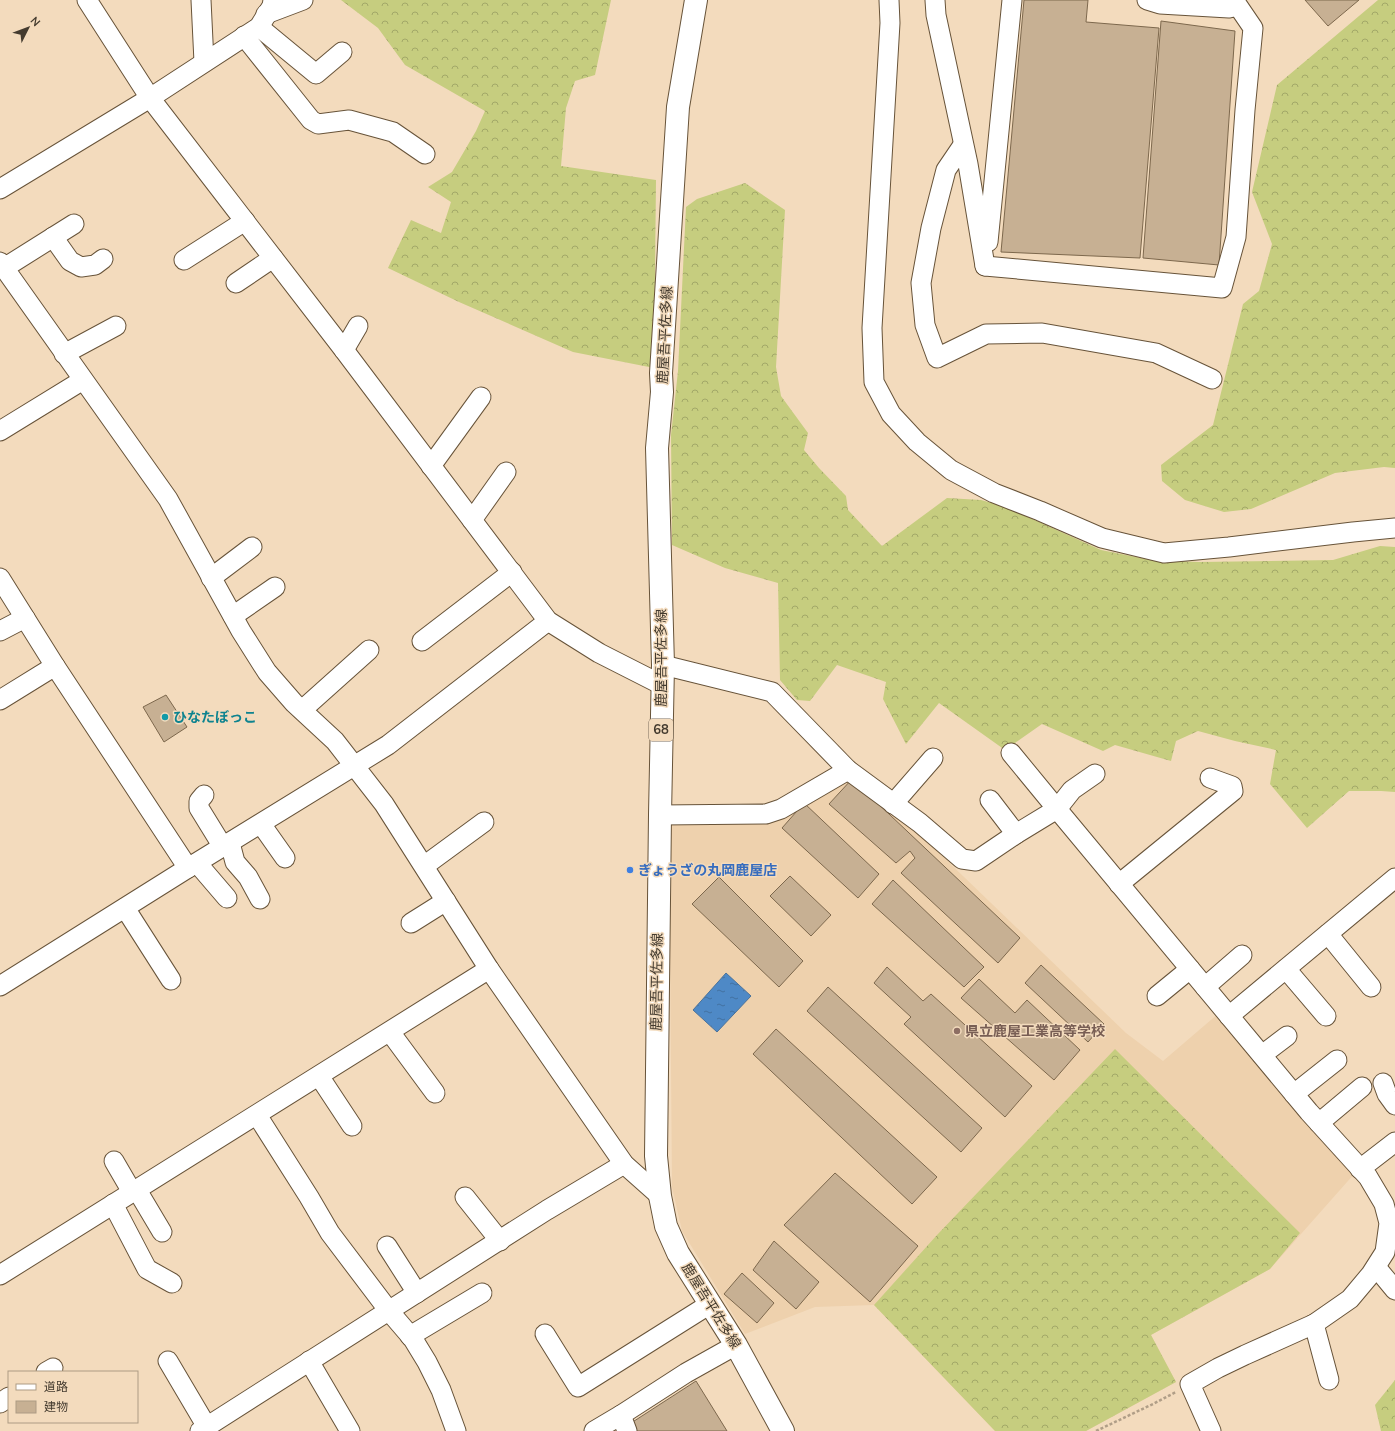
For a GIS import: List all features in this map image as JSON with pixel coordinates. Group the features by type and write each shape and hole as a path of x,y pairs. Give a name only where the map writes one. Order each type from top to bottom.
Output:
{"main road":[{"name":"鹿屋吾平佐多線","path":"696,0 678,108 661,372 662,392 657,448 663,675 656,1156 660,1196 666,1226 678,1253 736,1345 783,1431"}],"street":[{"path":"87,0 150,98 344,350 548,620 599,653 663,675 772,692 848,770 920,823 962,859 976,861 1057,809 1072,790 1095,774"},
{"path":"201,0 204,62"},
{"path":"0,189 150,98 204,62 260,19 303,0"},
{"path":"890,0 872,328 874,382 891,414 916,442 950,470 994,493 1102,538 1164,552 1229,547 1395,528"},
{"path":"935,0 936,15 963,144 985,266"},
{"path":"985,266 1012,0"},
{"path":"985,266 1222,288 1236,237 1252,28 1238,6 1229,8 1160,4 1147,0"},
{"path":"260,19 316,74 342,52"},
{"path":"260,19 311,120 318,124 349,120 393,132 424,154"},
{"path":"963,144 946,170 931,228 921,283 926,325 937,358 986,334 1042,333 1156,353 1212,379"},
{"path":"184,260 245,221"},
{"path":"74,224 2,265 168,499 232,616 267,672 302,710 335,741 384,804 489,969 624,1164 660,1196"},
{"path":"53,237 70,261 81,267 95,265 103,258"},
{"path":"236,284 273,258"},
{"path":"64,354 116,326"},
{"path":"344,350 358,326"},
{"path":"0,430 83,380"},
{"path":"431,466 481,397"},
{"path":"472,520 506,472"},
{"path":"211,578 252,547"},
{"path":"422,641 512,572"},
{"path":"0,578 55,666 193,865 227,898"},
{"path":"232,616 275,587"},
{"path":"0,631 25,618"},
{"path":"0,986 388,745 548,620"},
{"path":"302,710 369,650"},
{"path":"0,700 55,666"},
{"path":"1011,753 1294,1094 1368,1177 1384,1204 1389,1224 1385,1252 1376,1267 1350,1299 1314,1324 1218,1368 1190,1384 1211,1431"},
{"path":"893,804 933,758"},
{"path":"660,815 766,814 781,809 848,770"},
{"path":"1120,884 1233,791 1232,786 1210,778"},
{"path":"204,795 199,801 199,808 226,845 235,862 248,877 260,898"},
{"path":"990,800 1016,834"},
{"path":"424,866 484,822"},
{"path":"261,824 285,858"},
{"path":"1229,1016 1328,934 1394,883"},
{"path":"411,923 446,902"},
{"path":"125,908 171,980"},
{"path":"1328,934 1370,987"},
{"path":"1205,987 1242,955"},
{"path":"0,1275 489,969"},
{"path":"1157,996 1190,969"},
{"path":"1286,969 1326,1016"},
{"path":"390,1032 436,1092"},
{"path":"1262,1055 1287,1036"},
{"path":"1294,1094 1337,1060"},
{"path":"319,1076 352,1126"},
{"path":"1383,1083 1387,1094 1395,1105"},
{"path":"1319,1123 1362,1087"},
{"path":"257,1115 330,1233 389,1311 410,1336 427,1362 441,1390 456,1431"},
{"path":"1360,1169 1395,1142"},
{"path":"114,1161 162,1232"},
{"path":"172,1359 207,1426 547,1210 624,1164"},
{"path":"464,1197 500,1241"},
{"path":"113,1204 147,1269 172,1283"},
{"path":"387,1246 417,1293"},
{"path":"1376,1267 1395,1290"},
{"path":"410,1336 482,1293"},
{"path":"545,1334 578,1387 710,1304"},
{"path":"1314,1324 1329,1380"},
{"path":"594,1431 624,1423 686,1373 736,1345"},
{"path":"309,1361 350,1431"}],"path":[{"path":"1096,1431 1153,1404 1190,1384"}],"shaded area":[{"path":"855,772 1126,1033 1163,1061 1219,1013 1355,1173 1270,1269 1151,1335 1176,1382 1086,1431 995,1431 874,1305 815,1307 745,1334 682,1231 672,1187 669,821 745,823 794,814"}],"green space":[{"path":"341,0 611,0 595,75 575,81 566,108 561,166 656,180 654,368 573,352 459,302 388,268 411,220 441,233 451,202 428,187 452,172 476,131 485,111 405,65 378,28"},
{"path":"1378,0 1395,0 1395,468 1384,467 1335,473 1251,509 1224,512 1185,500 1162,481 1161,465 1213,425 1243,304 1259,291 1272,244 1252,192 1277,85"},
{"path":"745,183 785,210 776,367 781,396 808,433 804,450 846,496 848,510 882,546 947,498 981,500 1006,507 1101,550 1151,560 1199,562 1333,560 1380,546 1395,547 1395,792 1349,791 1307,828 1270,784 1276,750 1198,731 1176,741 1171,761 1115,745 1103,751 1042,724 1005,750 939,703 906,744 883,699 886,682 837,665 810,701 797,700 780,680 778,583 725,568 672,545 671,435 678,371 686,207 697,199"},
{"path":"1115,1049 1300,1233 1270,1269 1151,1335 1176,1382 1086,1431 995,1431 874,1305 937,1235"},
{"path":"1395,1380 1395,1431 1381,1431 1375,1405"}],"water":[{"path":"726,973 751,996 717,1032 693,1010"}],"building":[{"path":"1024,0 1088,0 1086,22 1159,28 1140,258 1001,252"},
{"path":"1305,0 1359,0 1328,26"},
{"path":"1161,21 1235,31 1219,265 1143,258"},
{"name":"ひなたぼっこ","path":"166,695 187,727 164,742 143,707"},
{"path":"852,779 1020,938 998,963 901,873 915,858 910,851 896,863 829,804"},
{"path":"804,803 879,874 858,898 782,828"},
{"path":"790,876 831,915 811,936 770,896"},
{"path":"719,877 803,961 779,987 692,904"},
{"path":"893,880 984,967 964,987 872,904"},
{"path":"1041,965 1104,1024 1088,1042 1025,983"},
{"path":"887,967 923,1001 931,994 1032,1086 1005,1117 904,1024 911,1017 874,983"},
{"path":"979,979 1015,1013 1027,1000 1080,1050 1054,1080 961,998"},
{"path":"828,987 982,1128 961,1152 807,1011"},
{"path":"776,1029 937,1177 912,1204 753,1054"},
{"path":"835,1173 918,1246 870,1302 784,1225"},
{"path":"774,1241 819,1282 796,1309 753,1270"},
{"path":"742,1273 774,1303 757,1323 724,1294"},
{"path":"696,1381 727,1431 631,1431 628,1425"}],"place":[{"name":"ひなたぼっこ","path":"165,717"},
{"name":"ぎょうざの丸岡鹿屋店","path":"630,870"},
{"name":"県立鹿屋工業高等学校","path":"957,1031"}]}
